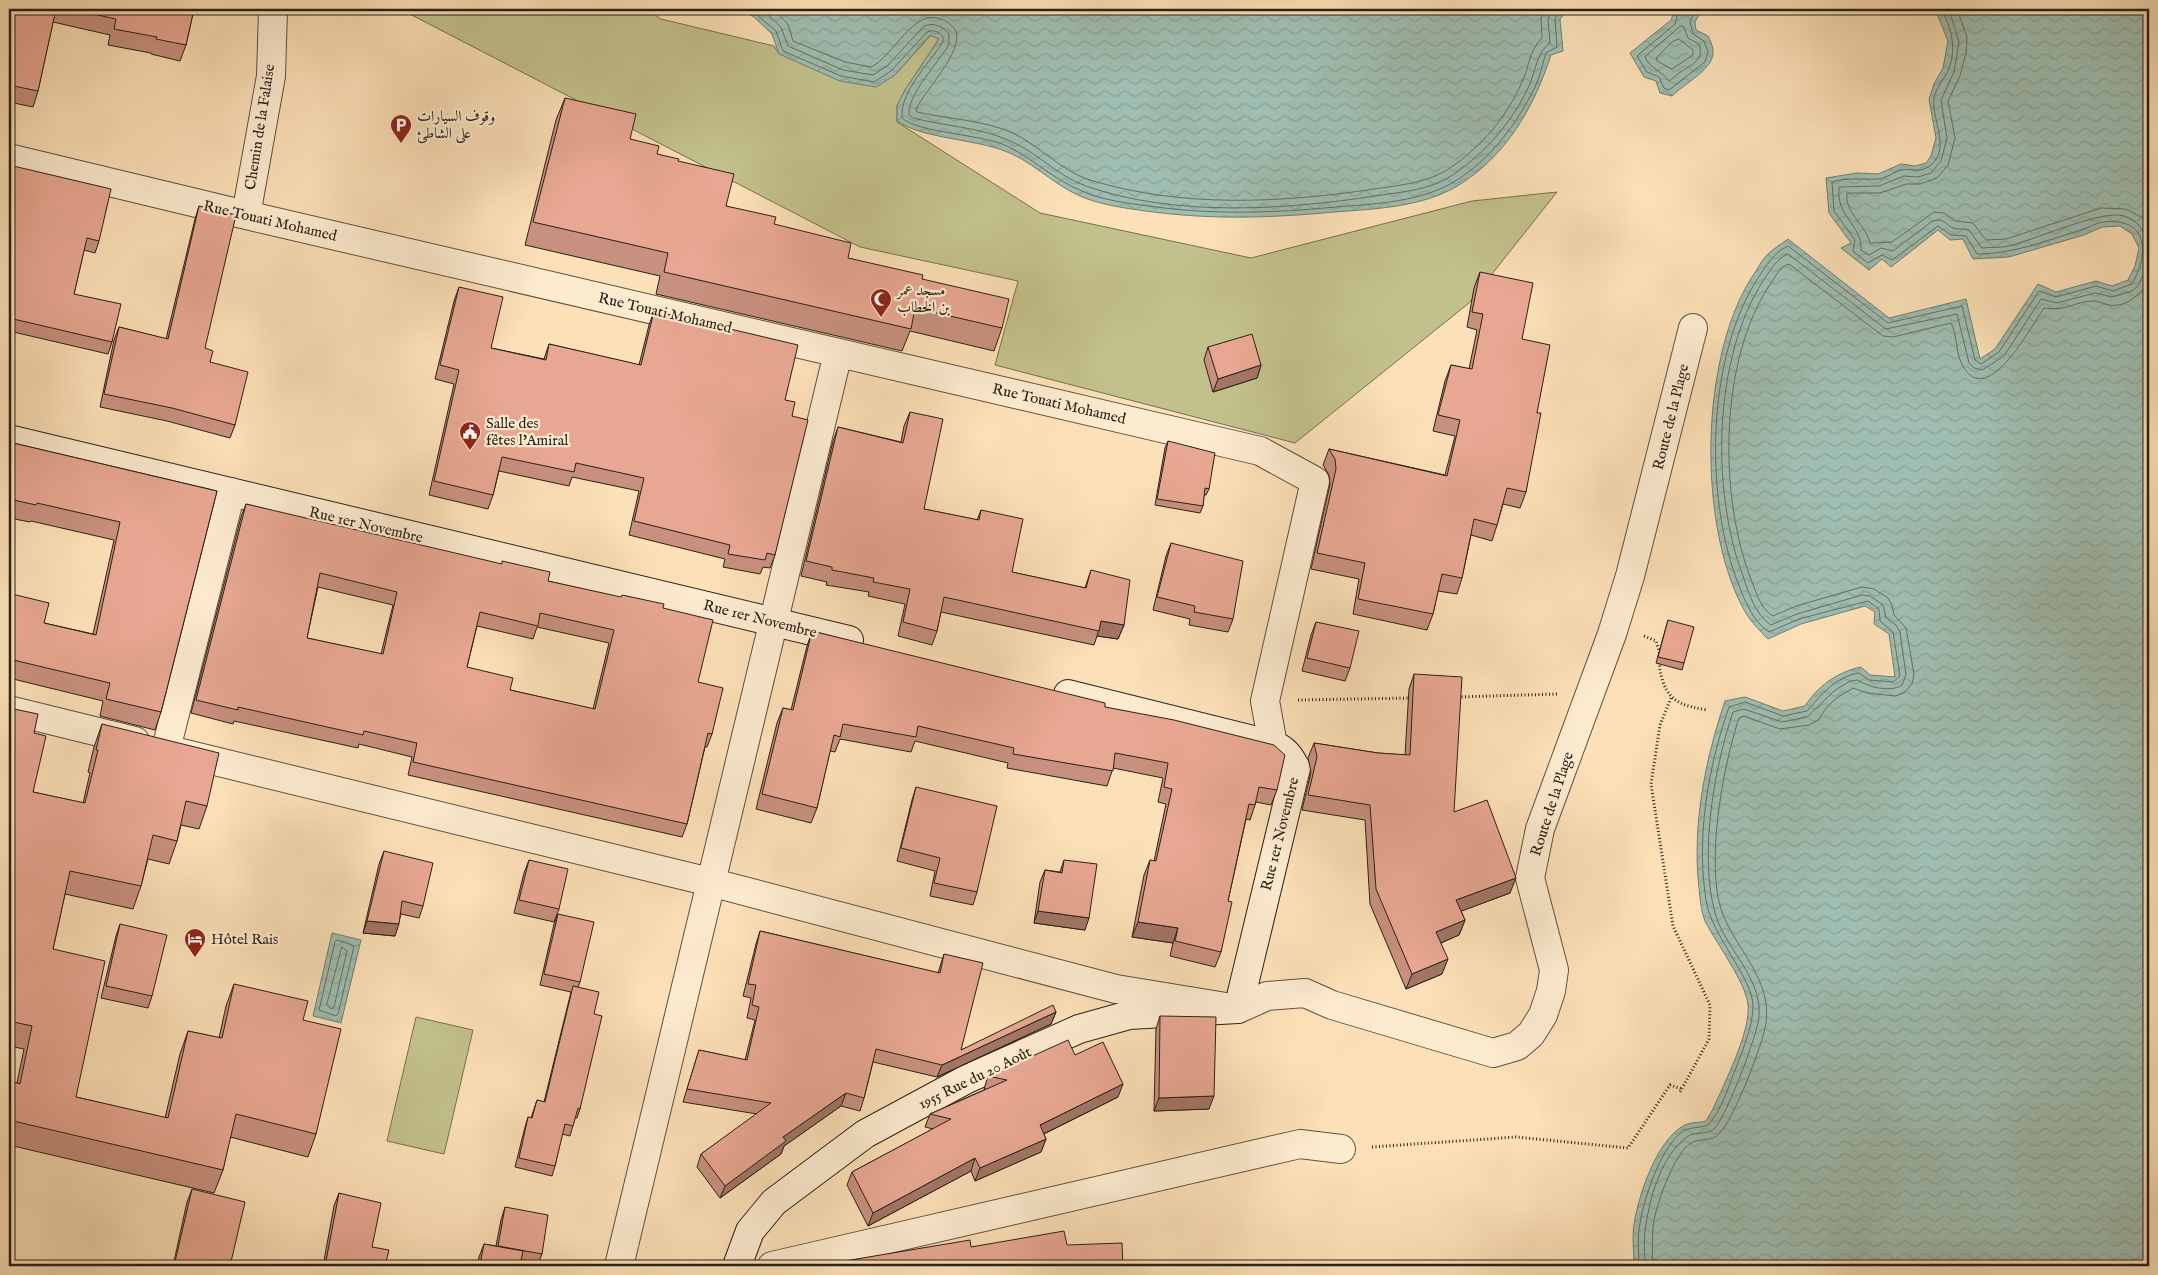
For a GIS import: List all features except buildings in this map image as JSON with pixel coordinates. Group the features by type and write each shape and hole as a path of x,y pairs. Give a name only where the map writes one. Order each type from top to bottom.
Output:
{"street":[{"name":"Chemin de la Falaise","path":"246,215 271,76 273,9"},
{"name":"Rue Touati Mohamed","path":"9,158 1260,451 1315,481 1265,701"},
{"name":"Route de la Plage","path":"1238,1009 1267,996 1305,994 1332,1005 1494,1053 1517,1046 1531,1034 1543,1015 1551,991 1554,970 1530,878 1540,829 1612,634 1630,576 1693,328"},
{"path":"619,1266 838,353"},
{"name":"Rue 1er Novembre","path":"9,439 870,646"},
{"path":"166,749 231,492"},
{"name":"Rue 1er Novembre","path":"1043,688 1273,745 1286,752 1296,768 1238,1009"},
{"path":"1265,701 1273,745"},
{"path":"9,710 710,882 1116,989 1238,1009"},
{"name":"1955 Rue du 20 Août","path":"738,1266 750,1231 774,1202 866,1134 967,1079 1079,1029 1129,1015 1238,1009"},
{"path":"772,1266 1300,1144 1340,1149"}],"path":[{"path":"1612,634 1638,633 1656,641 1660,655 1659,670 1671,698 1683,705 1707,710"},
{"path":"1452,697 1590,694"},
{"path":"1265,701 1413,698"},
{"path":"1671,698 1660,725 1651,784 1673,926 1710,1005 1710,1039 1679,1094"},
{"path":"1340,1149 1516,1137 1628,1148 1670,1085 1682,1088"}],"shaded area":[{"path":"400,9 647,9 661,19 774,46 779,54 895,75 931,35 939,39 905,90 897,106 897,122 1040,213 1251,258 1472,201 1557,192 1469,303 1295,443 995,365 1018,281 860,247"},
{"path":"416,1017 473,1030 444,1154 387,1141"}],"water":[{"path":"740,9 1563,9 1566,12 1560,19 1563,51 1551,55 1536,93 1517,128 1491,159 1459,185 1430,198 1399,206 1263,217 1217,217 1170,214 1096,202 1070,191 1012,154 990,146 919,131 897,121 897,106 905,90 939,39 930,35 895,75 876,87 840,81 779,54 772,34 754,17"},
{"path":"1675,9 1702,9 1695,22 1696,30 1708,36 1713,51 1709,64 1704,70 1672,96 1660,93 1656,81 1644,77 1630,53 1671,20"},
{"path":"1935,9 2149,9 2149,1266 1634,1266 1633,1239 1636,1212 1650,1170 1657,1156 1673,1134 1685,1125 1706,1121 1736,1057 1748,1016 1748,1005 1742,985 1705,921 1700,900 1697,865 1697,841 1702,793 1712,746 1725,701 1745,697 1783,711 1805,706 1822,686 1836,676 1852,669 1861,667 1870,675 1895,677 1889,634 1874,624 1875,612 1865,606 1801,624 1768,639 1744,611 1728,571 1718,530 1712,486 1711,440 1714,394 1722,351 1735,311 1752,277 1767,255 1788,239 1889,318 1966,299 1980,359 1995,349 2038,284 2056,292 2096,281 2112,286 2128,280 2135,266 2139,248 2132,234 2120,226 2102,227 2084,235 2009,257 1973,259 1963,239 1950,240 1938,230 1891,267 1882,259 1869,270 1841,248 1851,243 1829,213 1826,178 1857,173 1878,174 1901,164 1915,166 1926,163 1931,156 1936,138 1929,99 1934,84 1943,68 1948,41"},
{"path":"332,933 361,940 341,1023 313,1016"}],"place":[{"name":"وقوف السيارات على الشاطئ","path":"401,144"},
{"name":"مسجد عمر بن الخطاب","path":"881,318"},
{"name":"Salle des fêtes l'Amiral","path":"470,451"},
{"name":"Hôtel Rais","path":"195,958"}]}
